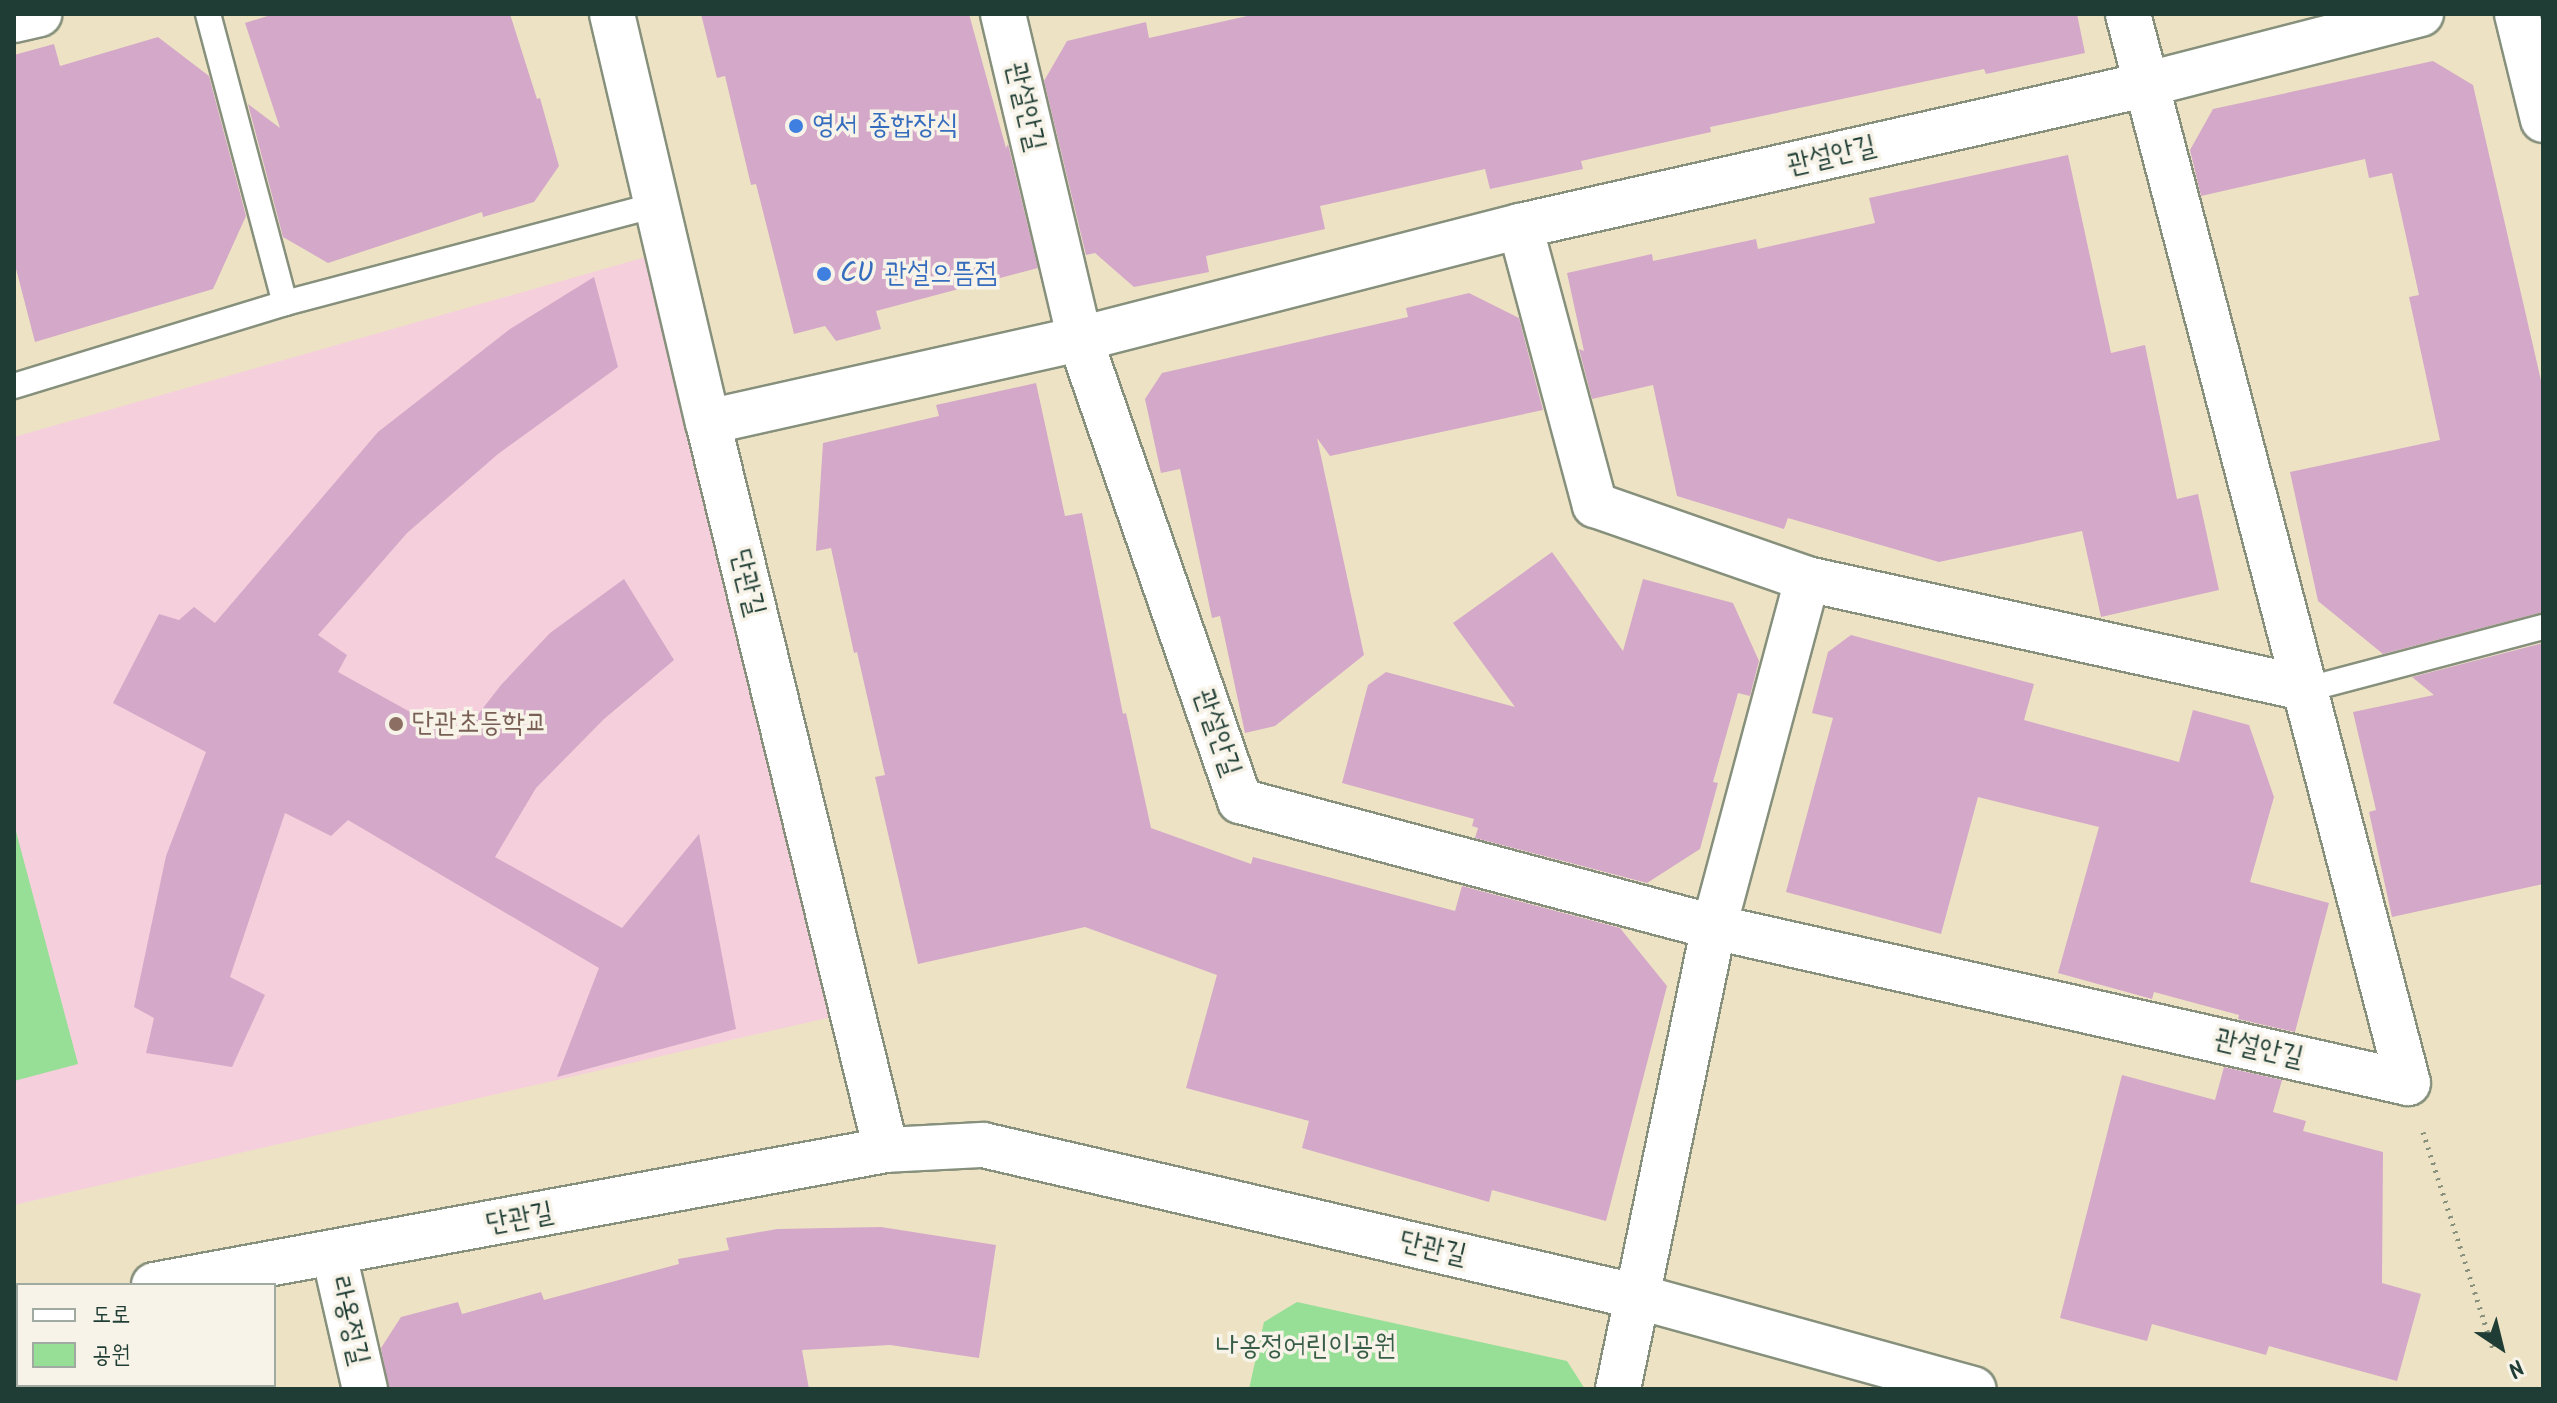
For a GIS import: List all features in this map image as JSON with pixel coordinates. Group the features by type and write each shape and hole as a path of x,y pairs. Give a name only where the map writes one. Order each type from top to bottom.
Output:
{"street":[{"path":"14,20 39,14"},
{"name":"단관길","path":"612,14 886,1150"},
{"name":"관설안길","path":"1003,14 1080,339 1240,801 1714,927 2408,1083"},
{"path":"2128,14 2144,85 2183,217 2308,689 2408,1083"},
{"name":"관설안길","path":"708,422 1080,339 1520,226 2144,85 2421,14"},
{"path":"2517,14 2543,120"},
{"path":"1520,226 1595,505 1807,579 2308,689"},
{"path":"1618,1389 1714,927 1807,579"},
{"name":"단관길","path":"166,1283 886,1150 983,1145 1639,1297 1974,1389"},
{"name":"라옹정길","path":"334,1254 365,1389"}],"lane":[{"path":"208,14 285,303"},
{"path":"14,386 285,303 656,205"},
{"path":"2308,689 2543,627"}],"path":[{"path":"2408,1083 2494,1352"}],"shaded area":[{"name":"단관초등학교","path":"656,254 853,1012 14,1205 14,437"}],"green space":[{"path":"14,824 78,1064 14,1081"},
{"name":"나옹정어린이공원","path":"1297,1302 1567,1361 1585,1389 1249,1389 1264,1322"}],"building":[{"path":"274,14 510,14 537,99 540,98 559,166 534,202 483,217 482,212 328,263 283,237 248,104 280,128 245,23"},
{"path":"701,14 969,14 1006,148 1008,144 1038,268 876,311 881,329 836,341 825,326 794,334 756,184 751,185 725,76 717,78"},
{"path":"1256,14 2077,14 2085,53 1986,74 1984,69 1710,127 1711,132 1581,161 1583,169 1490,189 1485,169 1320,206 1325,229 1206,256 1209,272 1134,287 1095,253 1086,255 1044,81 1067,41 1146,22 1149,38"},
{"path":"158,37 209,76 246,216 213,289 35,342 14,261 14,55 54,44 60,66"},
{"path":"2433,61 2473,85 2543,389 2543,612 2383,654 2318,601 2290,472 2440,440 2409,297 2419,295 2392,173 2369,178 2365,159 2201,196 2190,150 2213,109"},
{"path":"2068,155 2111,353 2145,345 2177,499 2198,494 2219,590 2101,617 2082,531 1939,562 1788,518 1784,529 1677,496 1653,385 1592,399 1579,349 1584,351 1567,273 1652,254 1653,261 1756,239 1758,249 1875,223 1869,198"},
{"path":"594,277 618,367 498,454 407,533 318,635 347,655 338,672 459,739 501,685 550,633 624,579 674,660 604,719 536,788 495,857 622,928 699,834 736,1029 557,1077 599,968 348,820 331,836 285,813 230,977 265,995 232,1067 146,1053 154,1018 134,1007 166,856 206,752 113,703 159,614 179,620 194,607 215,623 378,432 510,329"},
{"path":"1469,293 1519,318 1543,410 1330,456 1317,438 1364,655 1275,726 1245,733 1220,616 1212,618 1180,469 1161,473 1145,399 1162,373 1408,317 1406,308"},
{"path":"1036,383 1065,516 1082,513 1123,714 1126,713 1151,828 1251,864 1253,857 1455,911 1462,886 1620,928 1667,986 1606,1221 1492,1190 1489,1202 1302,1148 1309,1121 1186,1088 1217,975 1085,927 918,964 875,777 885,775 857,652 854,653 831,548 816,551 823,443 939,416 936,405"},
{"path":"1552,552 1623,651 1643,579 1733,603 1759,661 1750,696 1738,693 1713,782 1718,783 1700,849 1647,883 1475,838 1478,828 1472,826 1474,819 1342,783 1368,685 1386,672 1515,707 1453,623"},
{"path":"1851,635 2034,684 2024,720 2179,762 2193,710 2249,725 2274,797 2250,882 2329,903 2295,1032 2238,1019 2239,1015 2154,992 2152,999 2058,973 2099,827 1978,797 1941,934 1786,892 1833,718 1812,713 1828,652"},
{"path":"2543,643 2543,884 2392,917 2369,812 2376,810 2353,712 2434,695 2412,677"},
{"path":"2224,1067 2282,1080 2273,1112 2306,1121 2303,1131 2383,1152 2382,1283 2421,1294 2397,1381 2269,1346 2266,1355 2152,1324 2147,1341 2060,1318 2122,1075 2215,1100"},
{"path":"881,1227 996,1245 979,1358 890,1345 802,1350 809,1389 389,1389 381,1348 401,1317 458,1302 462,1314 541,1292 544,1300 679,1264 678,1259 729,1250 726,1238 777,1229"}],"place":[{"name":"영서 종합장식","path":"796,126"},
{"name":"CU 관설으뜸점","path":"824,274"},
{"name":"단관초등학교","path":"396,724"}]}
